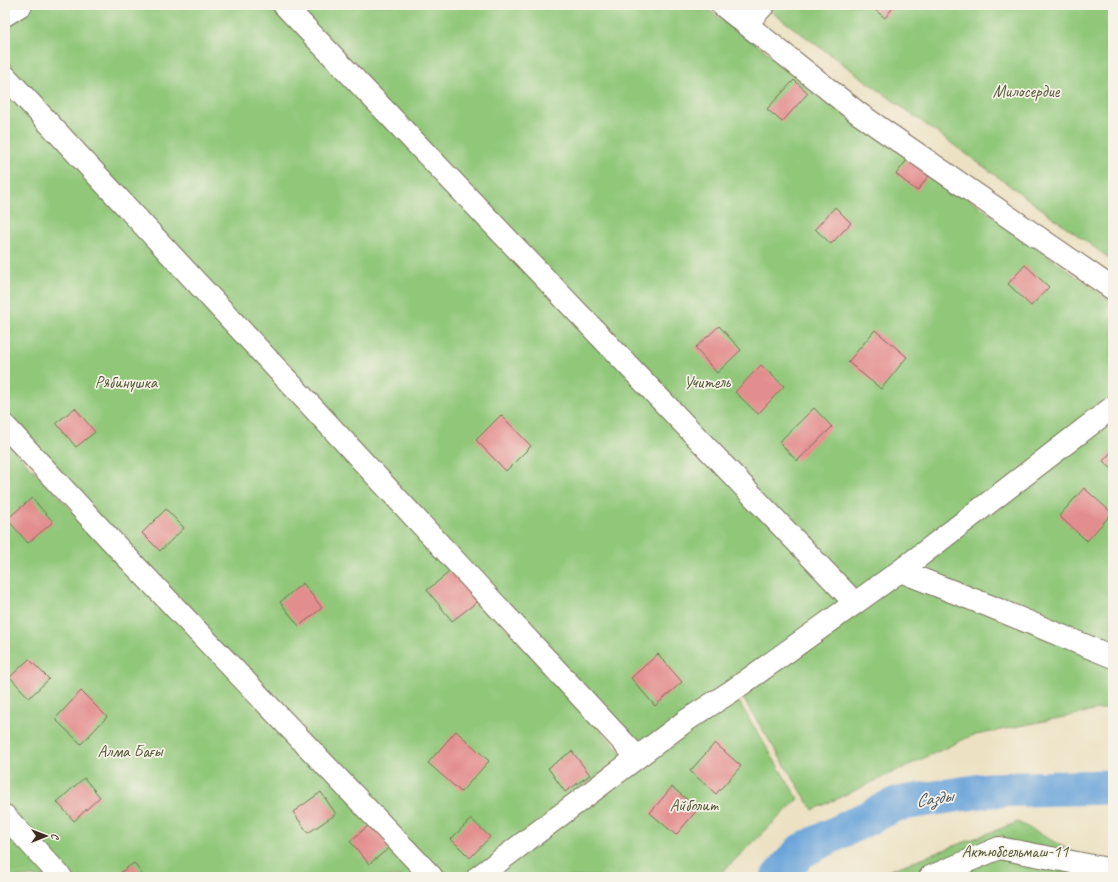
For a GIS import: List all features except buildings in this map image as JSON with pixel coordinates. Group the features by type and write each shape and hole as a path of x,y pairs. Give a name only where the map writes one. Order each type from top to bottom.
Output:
{"lane":[{"path":"5,15 21,5"},
{"path":"284,5 855,603"},
{"path":"722,5 858,113 1113,288"},
{"path":"746,24 764,5"},
{"path":"5,76 637,757"},
{"path":"478,877 687,720 732,691 900,571 1113,407"},
{"path":"5,426 122,552 432,877"},
{"path":"900,571 987,605 1113,658"},
{"path":"5,816 61,877"},
{"path":"930,877 999,848 1113,870"}],"green space":[{"name":"Учитель","path":"5,5 702,5 1113,303 1113,707 971,736 813,810 734,684 636,752 5,69"},
{"name":"Милосердие","path":"762,5 1113,5 1113,261"},
{"name":"Рябинушка","path":"5,85 624,756 467,877 440,877 5,417"},
{"name":"Алма Бағы","path":"5,441 427,877 71,877 5,803"},
{"name":"Айболит","path":"732,691 798,799 717,877 486,877"},
{"name":"Актюбсельмаш-11","path":"1018,822 1113,874 1113,877 872,877"},
{"path":"5,823 55,877 5,877"}],"waterway":[{"name":"Сазды","path":"778,877 801,851 896,804 988,790 1113,787"}]}
